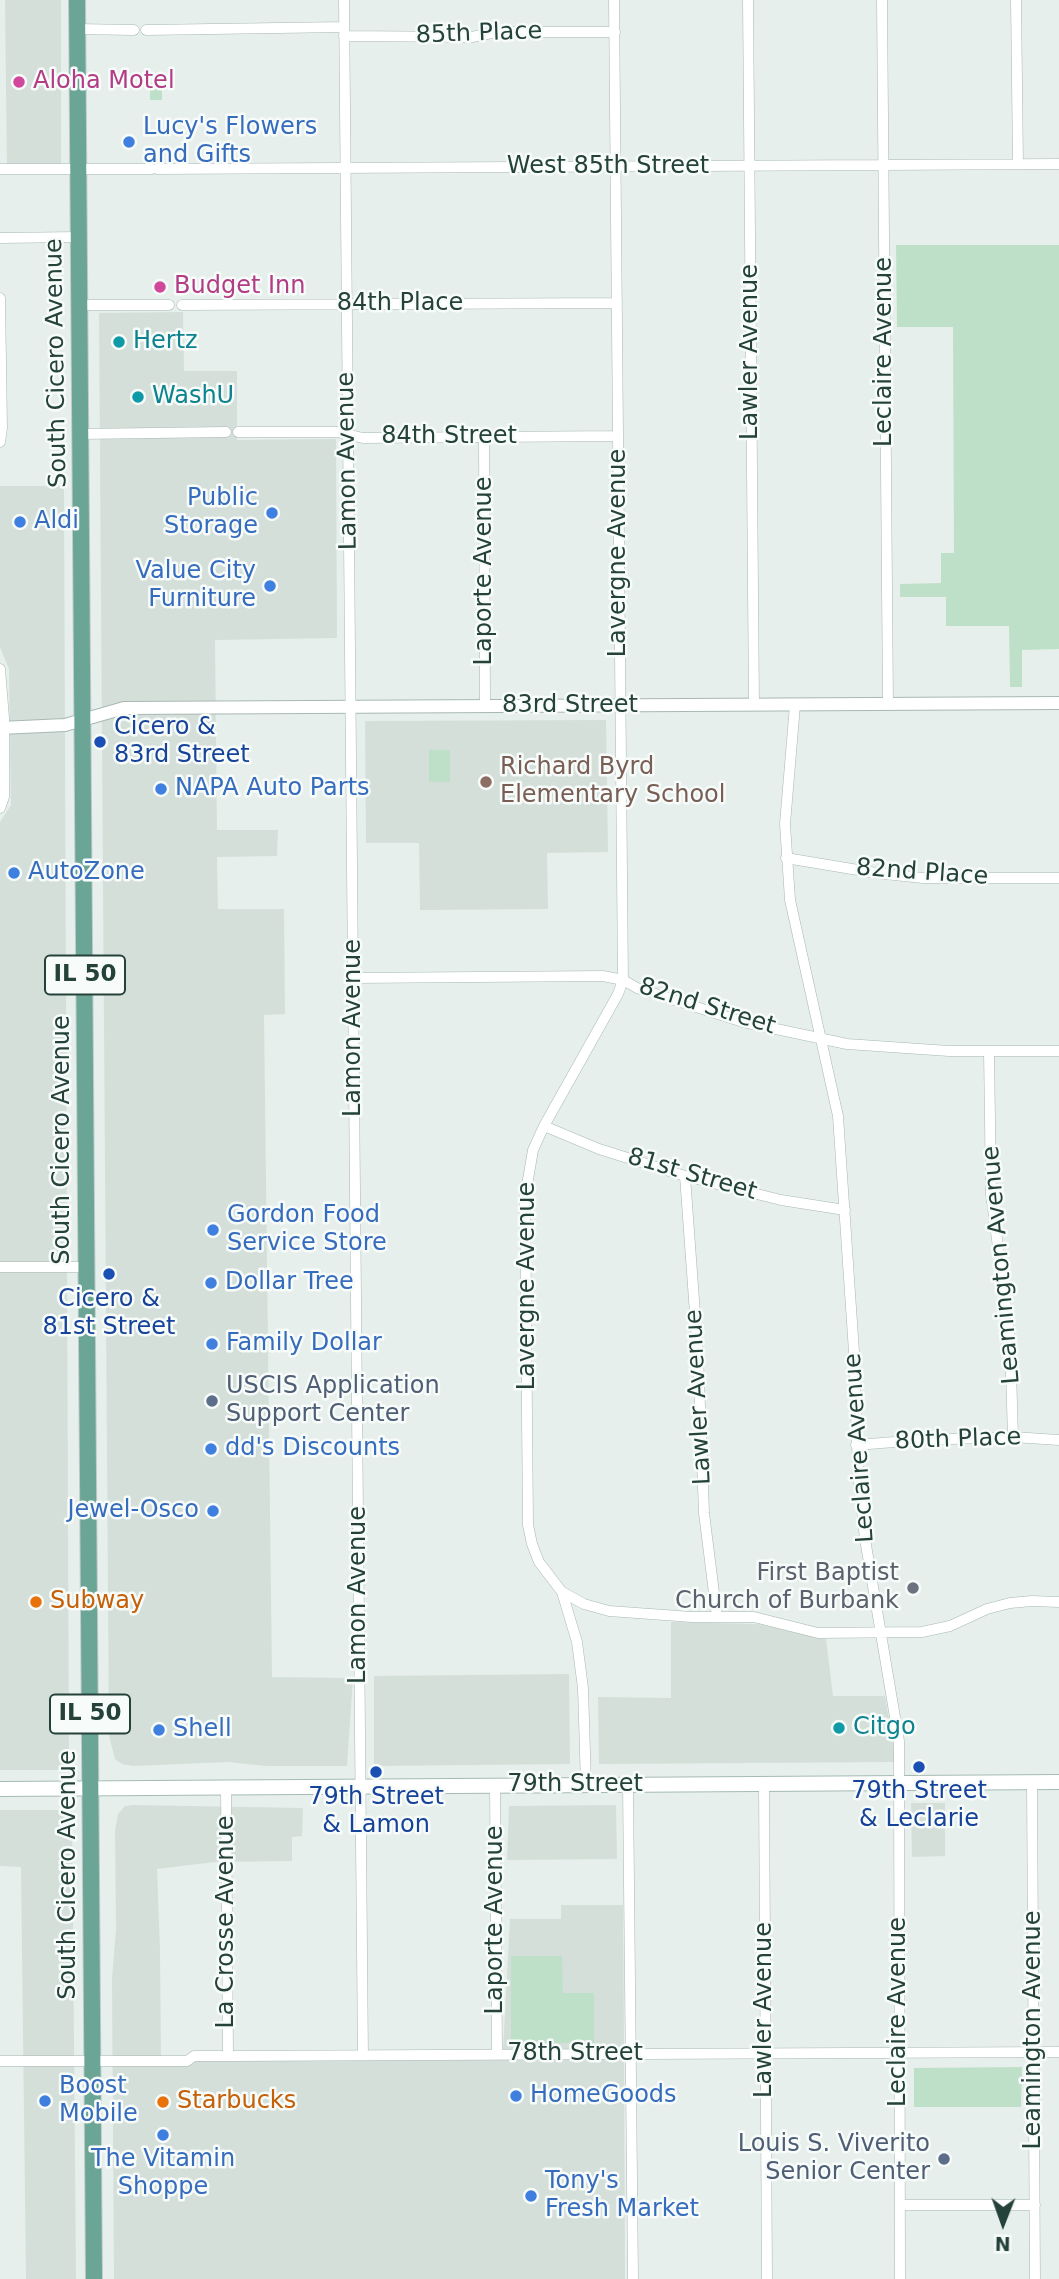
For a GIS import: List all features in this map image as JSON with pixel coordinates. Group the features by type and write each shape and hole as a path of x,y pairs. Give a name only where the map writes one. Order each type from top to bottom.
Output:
{"main road":[{"name":"South Cicero Avenue","path":"77,0 94,2279"},
{"name":"79th Street","path":"0,1789 1059,1782"}],"street":[{"name":"Lamon Avenue","path":"344,0 363,2055"},
{"name":"Lavergne Avenue","path":"586,1785 582,1665 578,1642 562,1592 539,1562 528,1525 526,1197 533,1150 618,994 623,980 614,0"},
{"name":"Lawler Avenue","path":"748,0 754,705"},
{"name":"Leclaire Avenue","path":"882,0 888,704"},
{"path":"1016,0 1018,164"},
{"path":"77,30 134,30"},
{"name":"85th Place","path":"146,30 344,32 472,37 496,32 615,32"},
{"name":"West 85th Street","path":"0,169 1059,164"},
{"path":"0,238 78,237"},
{"path":"0,298 0,442"},
{"name":"84th Place","path":"183,305 617,303"},
{"path":"79,305 169,305"},
{"path":"81,434 226,432"},
{"name":"84th Street","path":"238,432 338,432 363,438 618,436"},
{"name":"Laporte Avenue","path":"484,437 485,706"},
{"path":"0,669 4,797 0,808"},
{"name":"83rd Street","path":"2,728 65,725 124,708 1059,703"},
{"name":"Leclaire Avenue","path":"795,705 785,824 790,900 838,1116 854,1352 856,1445 865,1539 899,1741 900,2279"},
{"name":"82nd Place","path":"786,858 923,878 1059,878"},
{"name":"82nd Street","path":"354,978 603,976 623,980 637,988 712,1013 822,1040 893,1049 1059,1051"},
{"name":"Leamington Avenue","path":"989,1051 991,1195 1010,1338 1013,1437"},
{"name":"81st Street","path":"544,1126 599,1149 685,1176 782,1200 845,1210"},
{"name":"Lawler Avenue","path":"685,1176 698,1344 704,1513 717,1617"},
{"path":"0,1267 87,1266"},
{"name":"80th Place","path":"856,1445 1013,1437 1059,1440"},
{"path":"562,1592 584,1604 609,1611 762,1619 818,1633 939,1629 987,1609 1019,1601 1059,1602"},
{"name":"Leamington Avenue","path":"1032,1782 1035,2279"},
{"name":"Lawler Avenue","path":"764,1784 767,2279"},
{"path":"628,1785 633,2279"},
{"name":"Laporte Avenue","path":"495,1786 497,2054"},
{"name":"La Crosse Avenue","path":"226,1788 228,2056"},
{"name":"78th Street","path":"0,2061 187,2061 194,2056 1059,2052"},
{"path":"900,2205 1035,2205"}],"shaded area":[{"path":"5,0 61,0 61,170 7,171"},
{"path":"183,312 184,371 237,371 237,440 336,439 337,638 215,640 217,830 278,830 277,856 217,857 218,909 284,909 285,1014 264,1015 272,1677 353,1678 347,1766 266,1766 228,1762 133,1766 122,1764 115,1759 109,1736 99,313"},
{"path":"0,486 64,486 69,1770 0,1770 0,822 11,805 9,669 0,647"},
{"name":"Richard Byrd Elementary School","path":"606,720 608,852 547,853 548,909 420,910 419,843 366,843 365,721"},
{"path":"671,1622 758,1624 826,1639 833,1696 885,1696 896,1762 599,1764 598,1697 671,1698"},
{"path":"569,1674 570,1764 374,1766 374,1676"},
{"path":"911,1803 945,1803 945,1856 912,1857"},
{"path":"616,1805 617,1859 507,1860 509,1806"},
{"path":"125,1806 303,1808 302,1836 292,1837 292,1861 215,1862 157,1869 161,2059 624,2055 625,2279 114,2279 112,1979 116,1929 115,1831 118,1814"},
{"path":"0,1810 72,1810 76,2279 26,2279 21,1867 0,1866"},
{"path":"561,1905 623,1905 624,2049 503,2050 510,1919 561,1919"}],"green space":[{"path":"162,82 162,100 150,100 150,83"},
{"path":"896,245 1059,245 1059,649 1022,650 1022,687 1010,687 1009,626 946,626 946,597 900,597 900,584 941,583 941,553 954,553 953,327 897,327"},
{"path":"429,750 450,750 450,782 429,782"},
{"path":"511,1956 562,1956 563,1993 594,1993 594,2043 511,2043"},
{"path":"1022,2067 1021,2107 914,2107 914,2068"}],"place":[{"name":"Aloha Motel","path":"19,82"},
{"name":"Lucy's Flowers and Gifts","path":"129,142"},
{"name":"Budget Inn","path":"160,287"},
{"name":"Hertz","path":"119,342"},
{"name":"WashU","path":"138,397"},
{"name":"Public Storage","path":"272,513"},
{"name":"Aldi","path":"20,522"},
{"name":"Value City Furniture","path":"270,586"},
{"name":"Cicero & 83rd Street","path":"100,742"},
{"name":"Richard Byrd Elementary School","path":"486,782"},
{"name":"NAPA Auto Parts","path":"161,789"},
{"name":"AutoZone","path":"14,873"},
{"name":"Gordon Food Service Store","path":"213,1230"},
{"name":"Cicero & 81st Street","path":"109,1274"},
{"name":"Dollar Tree","path":"211,1283"},
{"name":"Family Dollar","path":"212,1344"},
{"name":"USCIS Application Support Center","path":"212,1401"},
{"name":"dd's Discounts","path":"211,1449"},
{"name":"Jewel-Osco","path":"213,1511"},
{"name":"First Baptist Church of Burbank","path":"913,1588"},
{"name":"Subway","path":"36,1602"},
{"name":"Citgo","path":"839,1728"},
{"name":"Shell","path":"159,1730"},
{"name":"79th Street & Leclarie","path":"919,1767"},
{"name":"79th Street & Lamon","path":"376,1772"},
{"name":"HomeGoods","path":"516,2096"},
{"name":"Boost Mobile","path":"45,2101"},
{"name":"Starbucks","path":"163,2102"},
{"name":"The Vitamin Shoppe","path":"163,2135"},
{"name":"Louis S. Viverito Senior Center","path":"944,2159"},
{"name":"Tony's Fresh Market","path":"531,2196"}]}
